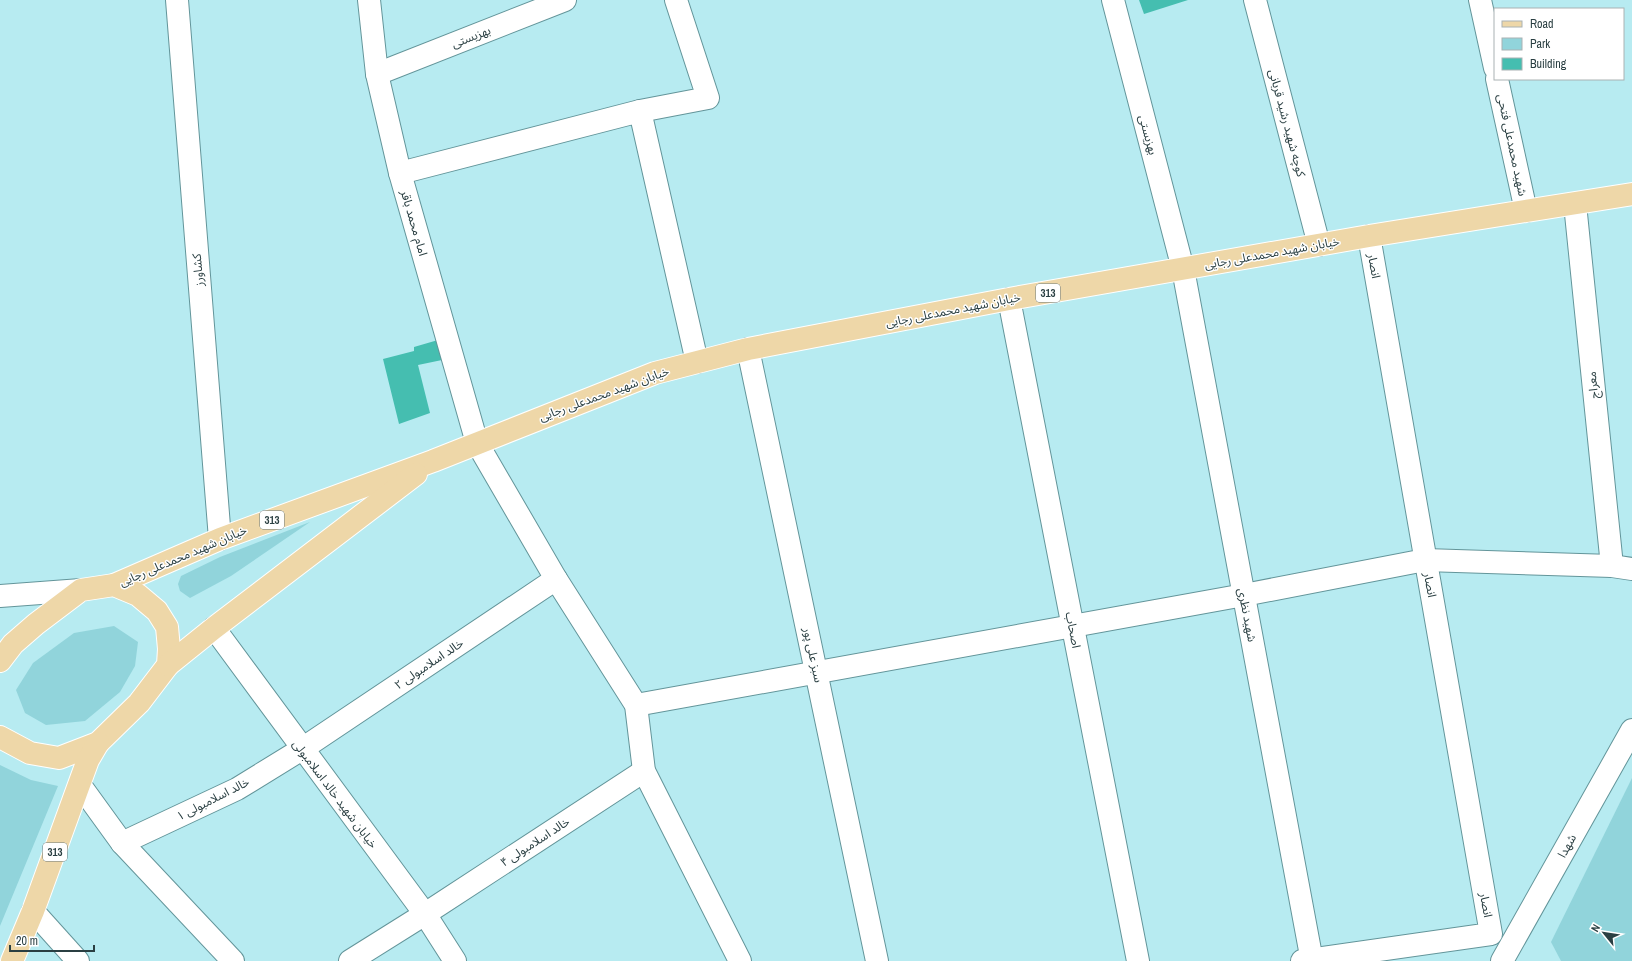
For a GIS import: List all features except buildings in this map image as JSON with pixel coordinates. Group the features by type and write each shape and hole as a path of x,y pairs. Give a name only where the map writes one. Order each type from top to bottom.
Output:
{"main road":[{"name":"خیابان شهید محمدعلی رجایی","path":"81,590 114,585 220,539 432,461 655,373 697,362 748,349 1009,300 1369,236 1632,194"},
{"name":"خیابان شهید محمدعلی رجایی","path":"98,743 139,702 168,665 432,461"},
{"path":"114,585 138,595 157,611 167,627 169,649 168,665"},
{"path":"0,661 13,644 36,624 81,590"},
{"path":"0,737 30,753 59,758 98,743"},
{"name":"313","path":"12,961 33,911 88,760 98,743"}],"street":[{"name":"کشاورز","path":"177,0 220,539"},
{"name":"امام محمد باقر","path":"369,0 377,74 400,173 477,443 556,579 636,705"},
{"name":"بهزیستی","path":"377,74 565,0"},
{"path":"400,173 640,111 708,98 676,0"},
{"name":"بهزیستی","path":"1113,0 1183,269"},
{"name":"کوچه شهید رشید قربانی","path":"1255,0 1319,245"},
{"path":"1480,0 1494,63"},
{"name":"شهید محمدعلی فتحی","path":"1497,80 1526,211"},
{"path":"640,111 697,362"},
{"name":"معراج","path":"1575,204 1622,568"},
{"name":"انصار","path":"1308,960 1491,934 1369,236"},
{"name":"شهید نظری","path":"1183,269 1244,595 1308,960"},
{"name":"اصحاب","path":"1009,300 1138,961"},
{"name":"سبز علی پور","path":"748,349 877,961"},
{"path":"732,958 644,771 636,705 1244,595 1425,560 1622,568"},
{"name":"خالد اسلامبولی ۲","path":"302,749 556,579"},
{"path":"0,596 81,590"},
{"name":"خیابان شهید خالد اسلامبولی","path":"214,628 425,914 455,961"},
{"name":"شهدا","path":"1502,961 1632,730"},
{"name":"خالد اسلامبولی ۱","path":"122,843 237,789 302,749"},
{"name":"خالد اسلامبولی ۴","path":"350,961 425,914 644,771"},
{"path":"80,784 122,843 233,961"},
{"path":"33,911 78,961"}],"green space":[{"path":"310,522 231,576 190,598 180,591 178,584 181,576 220,557"},
{"path":"114,626 138,642 135,666 120,692 85,721 46,725 25,713 16,690 33,663 74,633"},
{"path":"0,765 31,780 58,786 0,926"},
{"path":"1632,778 1632,961 1561,961 1551,942"}]}
